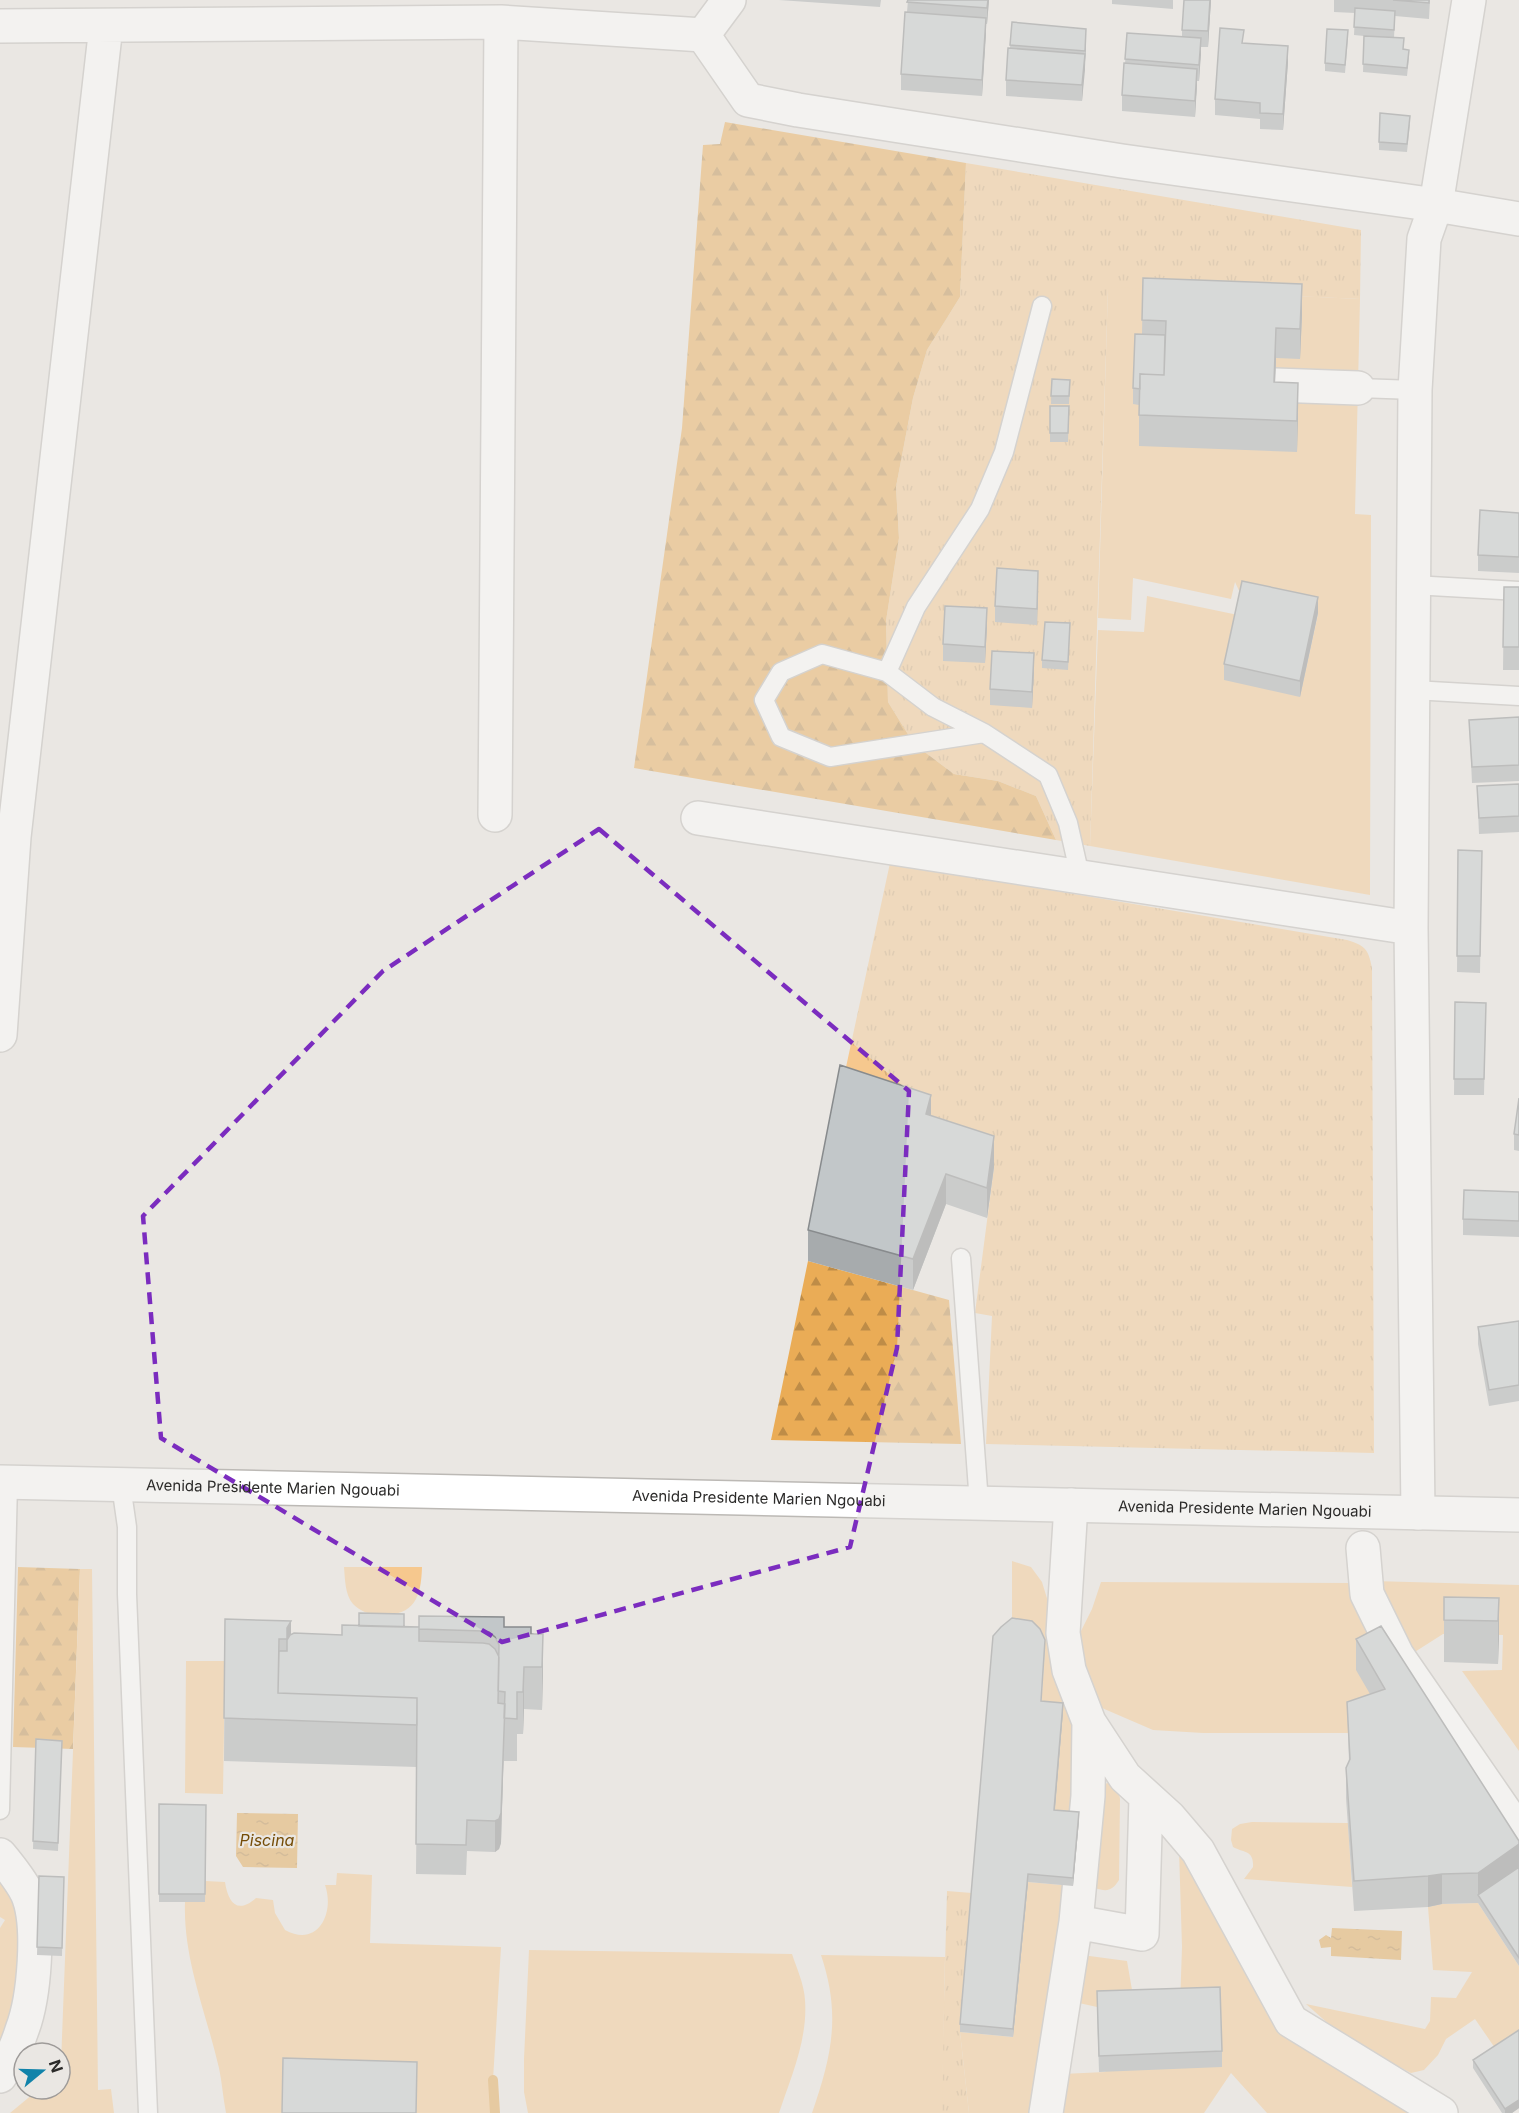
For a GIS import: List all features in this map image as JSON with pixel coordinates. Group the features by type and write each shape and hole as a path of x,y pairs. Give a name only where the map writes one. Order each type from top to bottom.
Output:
{"street":[{"path":"703,35 729,0"},
{"path":"1418,1513 1411,928 1414,390 1424,239 1436,205 1469,0"},
{"path":"0,26 501,22 703,35"},
{"path":"495,814 501,22"},
{"path":"0,1035 14,837 106,26"},
{"path":"703,35 748,100 798,110 1122,161 1436,205 1519,219"},
{"path":"1275,385 1358,388"},
{"path":"698,818 1411,928"},
{"name":"Avenida Presidente Marien Ngouabi","path":"4,1483 1519,1515"},
{"path":"1071,1505 1063,1633 1069,1670 1089,1722 1125,1777 1169,1817 1198,1851 1291,2021 1441,2113"},
{"path":"1363,1548 1367,1594 1397,1655 1519,1832"},
{"path":"1046,2113 1076,1922 1088,1796 1089,1722"},
{"path":"1076,1922 1142,1934 1146,1798"},
{"path":"0,1856 14,1870 28,1895 34,1929 33,1968 23,2029 0,2076"}],"lane":[{"path":"887,672 915,607 980,509 1004,452 1042,306"},
{"path":"1358,388 1414,390"},
{"path":"1413,585 1519,591"},
{"path":"984,733 830,757 781,737 764,700 780,672 822,654 887,672 933,708 984,733 1048,775 1068,823 1080,876"},
{"path":"1413,690 1519,696"},
{"path":"961,1258 979,1503"},
{"path":"0,1810 4,1483"},
{"path":"121,1485 127,1527 129,1653 148,2113"}],"highlighted area":[{"path":"599,829 909,1091 897,1348 850,1547 502,1642 161,1438 143,1216 383,971"}],"green space":[{"path":"725,122 966,163 960,297 927,350 913,398 896,487 899,538 886,621 888,702 914,744 954,774 998,781 1036,796 1056,840 634,768 682,428 703,145 720,144"},
{"path":"966,163 1361,230 1360,299 1108,288 1090,846 1056,840 1036,796 998,781 954,774 914,744 888,702 886,621 899,538 896,487 913,398 927,350 960,297"},
{"path":"1108,287 1360,299 1355,514 1371,515 1370,895 1090,846 1098,630 1144,632 1147,596 1238,615 1300,696 1318,614 1242,597 1235,582 1231,599 1133,578 1131,620 1098,618"},
{"path":"890,863 1347,940 1365,949 1372,968 1374,1453 986,1444 992,1316 975,1313 994,1167 840,1095"},
{"path":"808,1261 949,1300 961,1444 771,1440"},
{"path":"1012,1561 1031,1567 1042,1582 1077,1696 1072,1820 1054,1818 1041,1709 1045,1649 1040,1637 1012,1626"},
{"path":"18,1567 80,1569 73,1749 13,1747"},
{"path":"344,1567 422,1567 417,1597 408,1609 391,1615 365,1612 353,1604 348,1596"},
{"path":"80,1569 92,1569 98,2090 111,2089 114,2113 10,2113 24,2101 72,2101 72,2041 62,2041"},
{"path":"1373,1581 1519,1585 1519,1751 1462,1671 1502,1670 1503,1635 1443,1634 1410,1655"},
{"path":"1101,1582 1356,1583 1381,1656 1385,1720 1358,1733 1203,1733 1153,1730 1102,1708 1082,1667 1083,1648 1079,1635 1092,1609"},
{"path":"186,1661 225,1661 223,1794 185,1793"},
{"path":"1111,1782 1118,1788 1120,1799 1119,1880 1109,1890 1103,1890 1095,1888 1102,1785"},
{"path":"1252,1822 1348,1823 1352,1887 1244,1879 1253,1867 1253,1862 1248,1853 1233,1847 1232,1829 1240,1824"},
{"path":"1179,1850 1276,2006 1427,2113 1267,2113 1231,2073 1204,2113 969,2113 960,2032 1013,2037 1028,1882 1073,1886 1062,2074 1105,2072 1180,2005 1182,1947"},
{"path":"337,1873 372,1875 370,1943 501,1947 493,2080 498,2113 226,2113 219,2068 191,1965 185,1923 185,1902 205,1902 205,1881 225,1882 228,1895 234,1904 244,1905 256,1898 273,1900 275,1913 285,1930 307,1934 315,1931 321,1925 328,1906 325,1885 336,1885"},
{"path":"0,1882 17,1918 20,1961 7,2025 0,2043 0,1928 5,1920 0,1917"},
{"path":"947,1891 972,1893 960,2032 969,2113 941,2113"},
{"path":"1478,1903 1519,1966 1519,2038 1495,2048 1475,2019 1446,2039 1438,2055 1424,2070 1411,2073 1347,2040 1306,2004 1425,2029 1430,2021 1431,1997 1456,1998 1472,1972 1433,1970 1428,1907 1442,1904"},
{"path":"529,1950 792,1954 805,2000 804,2029 798,2058 779,2113 528,2113 524,2092 524,2059"},
{"path":"821,1955 945,1957 942,2113 812,2113 825,2072 832,2035 831,1997"},
{"path":"1082,1955 1127,1961 1135,2007 1097,2007 1079,2003"}],"water":[{"name":"Piscina","path":"237,1813 298,1814 297,1868 243,1867 236,1856"},
{"path":"1332,1928 1402,1931 1401,1960 1331,1956 1331,1947 1321,1948 1319,1940 1326,1935 1331,1938"}],"building":[{"path":"908,0 988,0 987,8 907,2"},
{"path":"1184,0 1210,0 1208,31 1182,30"},
{"path":"1393,0 1429,0 1429,3"},
{"path":"1355,8 1395,11 1394,30 1354,27"},
{"path":"905,12 986,18 982,80 901,74"},
{"path":"1012,22 1086,29 1085,51 1010,45"},
{"path":"1220,28 1244,30 1242,43 1288,46 1283,114 1260,113 1260,103 1215,99"},
{"path":"1327,29 1348,30 1345,65 1325,63"},
{"path":"1127,33 1201,38 1199,65 1125,59"},
{"path":"1364,36 1404,38 1403,49 1409,50 1407,68 1363,64"},
{"path":"1008,48 1085,54 1082,85 1006,80"},
{"path":"1124,63 1197,69 1195,101 1122,95"},
{"path":"1380,113 1410,116 1407,144 1379,142"},
{"path":"1143,278 1302,284 1300,329 1276,328 1274,382 1298,383 1297,421 1139,415 1140,374 1164,375 1166,321 1142,320"},
{"path":"1135,334 1165,335 1164,375 1140,374 1140,389 1133,388"},
{"path":"1052,379 1070,380 1069,396 1051,396"},
{"path":"1050,406 1069,406 1068,433 1050,433"},
{"path":"1480,510 1519,513 1519,557 1478,555"},
{"path":"997,568 1038,571 1037,609 995,606"},
{"path":"1242,581 1318,597 1300,681 1224,664"},
{"path":"1504,587 1519,587 1519,647 1503,647"},
{"path":"945,606 987,608 985,647 943,644"},
{"path":"1045,622 1070,623 1068,662 1042,660"},
{"path":"992,651 1034,653 1032,692 990,689"},
{"path":"1519,717 1519,765 1472,767 1469,720"},
{"path":"1519,784 1519,816 1479,818 1477,786"},
{"path":"1458,850 1482,851 1480,956 1457,956"},
{"path":"1455,1002 1486,1003 1484,1079 1454,1079"},
{"path":"840,1065 931,1095 926,1114 994,1136 987,1188 946,1174 913,1259 808,1230"},
{"path":"1519,1098 1519,1135 1514,1134"},
{"path":"1464,1190 1519,1192 1519,1221 1463,1219"},
{"path":"1519,1321 1519,1385 1489,1390 1478,1327"},
{"path":"1444,1597 1499,1598 1498,1621 1444,1620"},
{"path":"359,1613 404,1614 404,1627 359,1626"},
{"path":"419,1616 504,1617 504,1627 531,1627 531,1634 543,1634 542,1667 524,1667 523,1692 517,1692 517,1719 504,1718 505,1692 498,1691 499,1645 495,1637 483,1631 419,1629"},
{"path":"1012,1618 1032,1621 1040,1629 1045,1640 1041,1701 1063,1703 1054,1810 1079,1812 1073,1878 1028,1874 1013,2029 960,2024 993,1636"},
{"path":"225,1619 291,1621 287,1628 287,1639 279,1639 278,1693 417,1698 417,1725 224,1718"},
{"path":"342,1625 419,1627 419,1641 483,1643 495,1649 499,1657 498,1703 505,1704 501,1813 499,1819 495,1821 467,1820 466,1845 416,1844 417,1698 278,1693 279,1651 287,1651 287,1640 290,1635 294,1633 342,1635"},
{"path":"1381,1626 1519,1841 1519,1844 1478,1873 1354,1881 1346,1768 1350,1759 1347,1702 1385,1689 1356,1639"},
{"path":"36,1739 62,1741 58,1843 33,1841"},
{"path":"159,1804 206,1805 205,1894 159,1894"},
{"path":"1519,1867 1519,1958 1478,1895"},
{"path":"39,1876 64,1877 62,1948 37,1947"},
{"path":"1220,1987 1222,2051 1099,2056 1097,1991"},
{"path":"1519,2030 1519,2100 1505,2109 1473,2060"},
{"path":"283,2058 417,2062 416,2113 282,2113"}],"waterway":[{"path":"493,2080 495,2113"}]}
